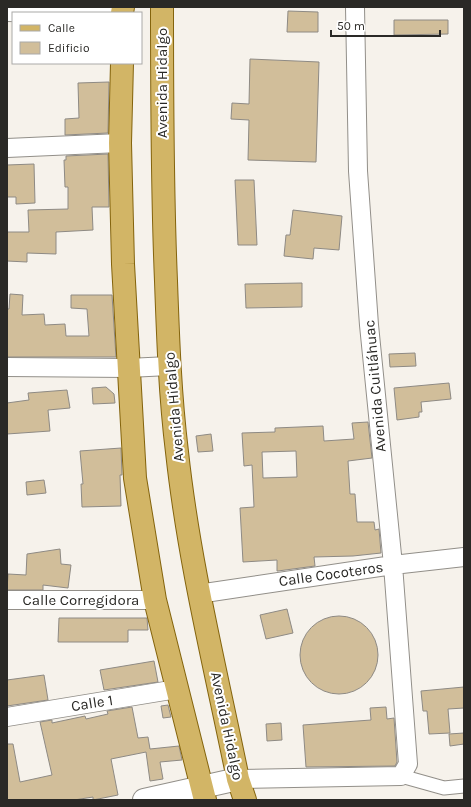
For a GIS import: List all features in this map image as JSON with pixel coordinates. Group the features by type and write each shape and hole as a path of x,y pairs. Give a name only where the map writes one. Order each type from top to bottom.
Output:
{"main road":[{"name":"Avenida Hidalgo","path":"162,7 163,216 169,366 177,453 198,594 238,779 245,800"},
{"path":"122,64 120,143 122,264 135,478 155,600 203,794"}],"street":[{"name":"Avenida Cuitláhuac","path":"355,7 358,171 369,325 392,565 404,770"},
{"path":"92,12 123,11"},
{"path":"7,148 120,143"},
{"path":"7,367 128,368 169,366"},
{"name":"Calle Cocoteros","path":"198,594 392,565 464,557"},
{"name":"Calle Corregidora","path":"7,600 155,600"},
{"name":"Calle 1","path":"7,717 177,689"},
{"path":"144,800 203,794 238,779 404,770 444,788 464,786"}],"building":[{"path":"288,11 318,12 318,32 287,32"},
{"path":"394,20 448,20 448,34 394,35"},
{"path":"250,59 319,62 316,162 248,160 249,120 231,119 232,103 249,104"},
{"path":"109,82 108,133 65,135 65,119 79,118 78,83"},
{"path":"108,154 109,207 92,207 93,230 56,232 56,254 27,253 27,262 7,261 7,232 29,232 28,210 68,209 68,187 65,187 64,160 66,160 66,156"},
{"path":"34,164 35,203 16,204 16,197 7,197 7,165"},
{"path":"235,180 254,180 257,245 238,245"},
{"path":"293,210 342,216 339,250 314,248 313,259 284,256 286,235 290,235"},
{"path":"302,283 302,307 246,308 245,284"},
{"path":"10,294 23,295 22,315 44,314 45,325 65,324 66,336 89,336 87,309 71,308 71,295 112,295 116,357 7,357 7,309 9,309"},
{"path":"415,353 416,366 390,367 389,354"},
{"path":"449,383 451,399 421,402 422,412 419,412 419,417 397,420 394,388"},
{"path":"106,387 114,394 115,403 93,404 92,388"},
{"path":"67,390 70,408 48,410 50,431 7,434 7,403 29,400 28,393"},
{"path":"368,422 372,458 348,461 350,494 355,494 357,522 374,522 375,530 379,529 381,553 353,556 314,557 315,566 278,571 277,560 243,562 240,508 254,507 252,465 244,466 242,433 275,432 275,428 323,426 324,441 354,439 352,423","holes":["296,451 297,477 263,478 262,452"]},
{"path":"211,434 213,451 198,452 196,436"},
{"path":"121,448 121,506 82,507 81,484 83,484 80,451"},
{"path":"44,480 46,493 27,495 26,482"},
{"path":"60,549 61,564 71,565 68,588 43,585 43,590 7,590 8,574 26,575 27,554"},
{"path":"287,609 293,633 266,639 260,615"},
{"path":"339,616 354,619 367,627 375,640 378,655 375,670 367,683 354,691 339,694 324,691 311,683 303,670 300,655 303,640 311,627 324,619"},
{"path":"59,618 147,618 148,630 128,630 128,642 58,642"},
{"path":"154,661 158,682 104,690 100,670"},
{"path":"44,675 48,700 7,706 7,680"},
{"path":"464,687 464,708 448,709 450,733 429,734 427,711 423,711 421,691"},
{"path":"168,705 171,717 163,718 161,706"},
{"path":"132,707 138,738 148,737 150,749 179,746 182,760 160,762 163,779 150,781 146,752 111,759 118,795 93,800 93,797 74,800 7,800 7,744 13,744 20,782 52,775 40,722 52,720 52,723 85,716 86,719 108,714 107,711"},
{"path":"386,707 387,719 394,718 397,762 395,766 306,767 303,725 371,720 370,708"},
{"path":"281,723 282,740 267,741 266,724"},
{"path":"464,733 464,744 450,746 449,734"}]}
